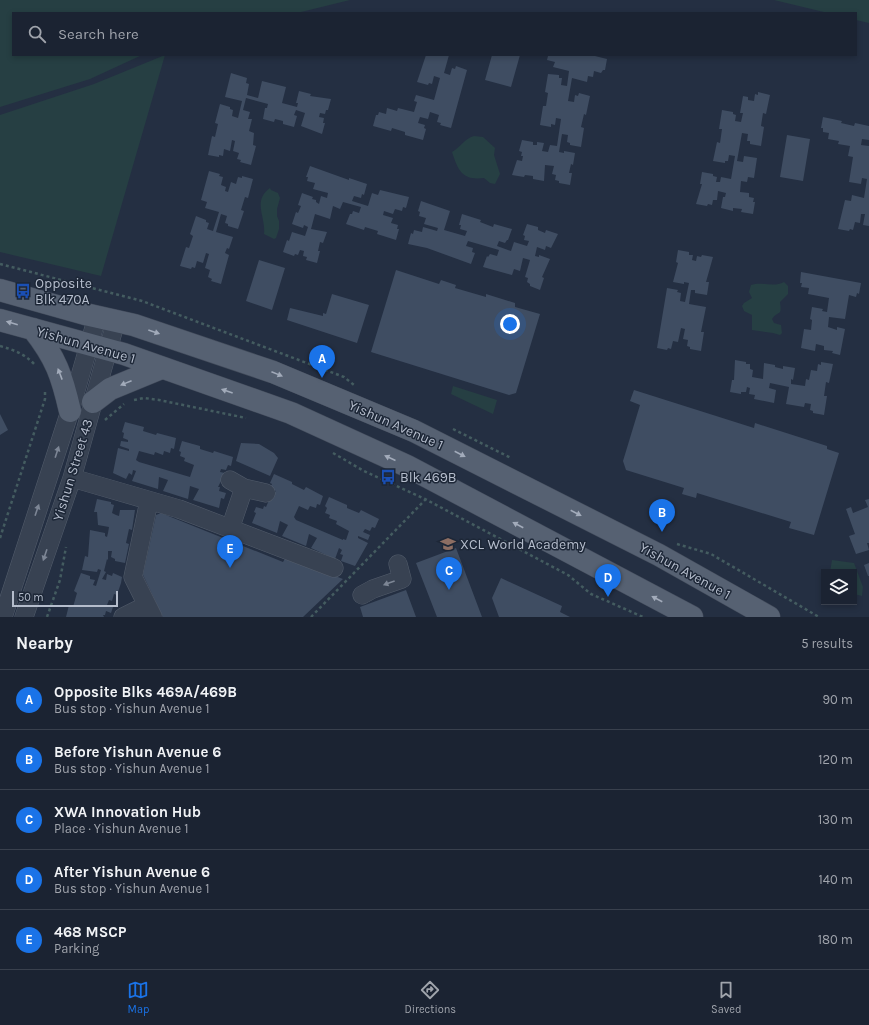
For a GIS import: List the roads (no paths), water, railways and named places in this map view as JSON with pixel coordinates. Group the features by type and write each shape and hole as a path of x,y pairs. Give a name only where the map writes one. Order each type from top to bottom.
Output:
{"main road":[{"name":"Yishun Avenue 1","path":"0,290 134,325 273,372 414,431 658,555 769,617"},
{"name":"Yishun Avenue 1","path":"0,320 124,354 291,413 407,466 692,617"},
{"path":"33,329 49,349 56,364 63,382 70,411"},
{"path":"93,402 110,389 161,368"}],"street":[{"name":"Yishun Street 43","path":"25,615 72,478 93,402 99,348 107,319"},
{"name":"Yishun Street 43","path":"2,614 70,411 99,348"},
{"path":"72,478 149,501 230,529 334,568"},
{"path":"230,529 237,484 266,493"},
{"path":"122,617 150,611 133,577 149,501"},
{"path":"362,595 373,589 402,579 398,564"}],"place":[{"name":"Opposite Blk 470A","path":"23,291"},
{"name":"Opposite Blks 469A/469B","path":"322,378"},
{"name":"Blk 469B","path":"388,477"},
{"name":"Before Yishun Avenue 6","path":"662,532"},
{"name":"XCL World Academy","path":"448,544"},
{"name":"468 MSCP","path":"230,568"},
{"name":"XWA Innovation Hub","path":"449,590"},
{"name":"After Yishun Avenue 6","path":"608,597"}]}
